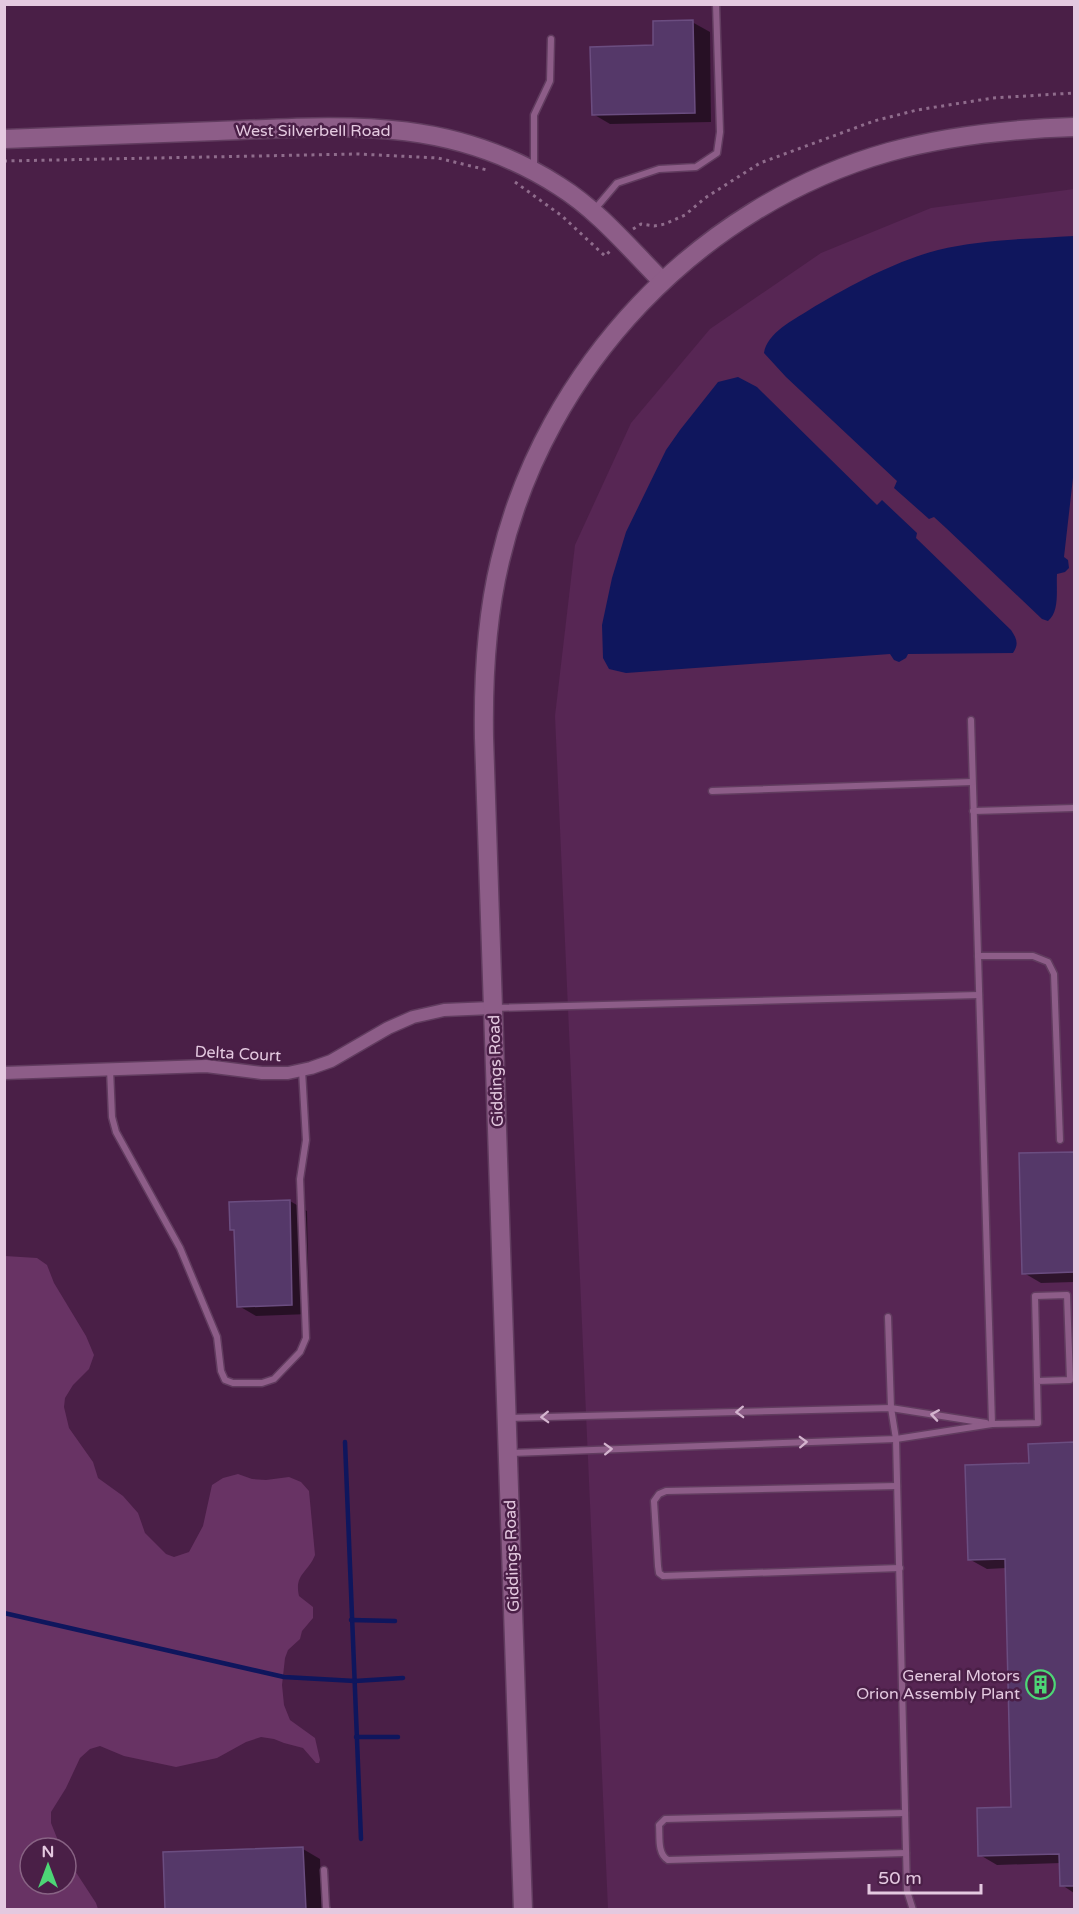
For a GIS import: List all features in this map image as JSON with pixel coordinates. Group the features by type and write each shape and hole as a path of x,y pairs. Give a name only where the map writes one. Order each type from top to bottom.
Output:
{"main road":[{"name":"West Silverbell Road","path":"4,140 335,127 382,128 423,133 466,144 534,172 565,190 593,212 662,281"},
{"path":"662,281 704,246 742,219 792,191 838,170 888,153 949,139 1004,131 1074,127"},
{"name":"Giddings Road","path":"523,1910 492,1008 484,696 489,622 499,562 509,525 543,442 565,401 589,364 613,333 662,281"}],"street":[{"name":"Delta Court","path":"4,1073 206,1066 261,1073 302,1070 337,1058 387,1028 413,1017 444,1010 492,1008"}],"lane":[{"path":"593,212 617,183 659,169 696,167 717,153 720,132 716,4"},
{"path":"534,172 534,115 550,81 551,39"},
{"path":"971,720 992,1424"},
{"path":"712,791 972,782"},
{"path":"973,811 1074,808"},
{"path":"978,956 1033,956 1048,962 1054,974 1060,1140"},
{"path":"492,1008 979,995"},
{"path":"110,1069 112,1117 116,1132 177,1241 217,1337 222,1376 228,1382 233,1383 262,1383 274,1379 300,1352 306,1338 300,1179 306,1140 302,1070"},
{"path":"507,1453 896,1439 992,1424 1038,1423 1037,1381 1035,1296 1067,1295 1070,1380 1037,1381"},
{"path":"888,1317 891,1408 896,1439 907,1891 913,1910"},
{"path":"506,1418 891,1408 992,1424"},
{"path":"897,1486 666,1491 659,1494 654,1501 658,1566 659,1573 663,1576 900,1568"},
{"path":"905,1812 665,1819 659,1825 661,1852 663,1858 668,1860 906,1853"},
{"path":"324,1870 327,1910"}],"shaded area":[{"path":"1074,189 1074,1909 608,1909 555,716 575,545 631,423 710,329 821,253 931,208"},
{"path":"1074,236 1074,469 1064,557 1068,560 1069,568 1057,574 1056,606 1048,621 1042,619 934,517 929,519 894,488 897,481 786,377 764,353 775,333 789,323 855,284 905,261 938,250 971,244"},
{"path":"738,377 757,387 877,505 882,500 917,533 916,538 1011,630 1016,642 1013,653 908,654 899,662 894,660 890,654 626,673 609,669 603,658 602,625 612,578 626,532 666,450 680,430 718,382"},
{"path":"5,1256 37,1258 47,1265 54,1283 86,1336 94,1355 89,1369 73,1385 65,1398 64,1407 69,1428 93,1462 98,1478 123,1496 138,1513 145,1533 166,1554 174,1557 189,1552 203,1526 212,1485 223,1478 238,1474 252,1479 266,1480 289,1477 301,1482 309,1491 315,1555 300,1578 298,1589 299,1596 313,1607 313,1618 302,1631 300,1639 288,1650 282,1685 284,1705 290,1720 315,1738 320,1760 316,1763 303,1748 261,1737 246,1742 217,1758 176,1767 124,1756 100,1746 90,1749 80,1758 66,1788 51,1812 51,1823 56,1836 18,1836 18,1896 78,1896 78,1875 98,1909 5,1909"}],"building":[{"path":"693,20 695,113 592,115 590,47 653,45 653,21"},
{"path":"1074,1152 1074,1272 1022,1274 1019,1153"},
{"path":"290,1200 292,1305 237,1307 234,1230 230,1230 229,1202"},
{"name":"General Motors Orion Assembly Plant","path":"1074,1442 1074,1886 1060,1886 1059,1854 978,1856 977,1808 1011,1807 1005,1559 968,1560 965,1465 1029,1463 1028,1444"},
{"path":"303,1847 306,1910 165,1910 163,1852"}],"waterway":[{"path":"345,1442 361,1839"},
{"path":"4,1613 284,1677 355,1681 403,1678"},
{"path":"351,1620 395,1621"},
{"path":"356,1737 398,1737"}],"place":[{"name":"General Motors Orion Assembly Plant","path":"1041,1684"}]}
